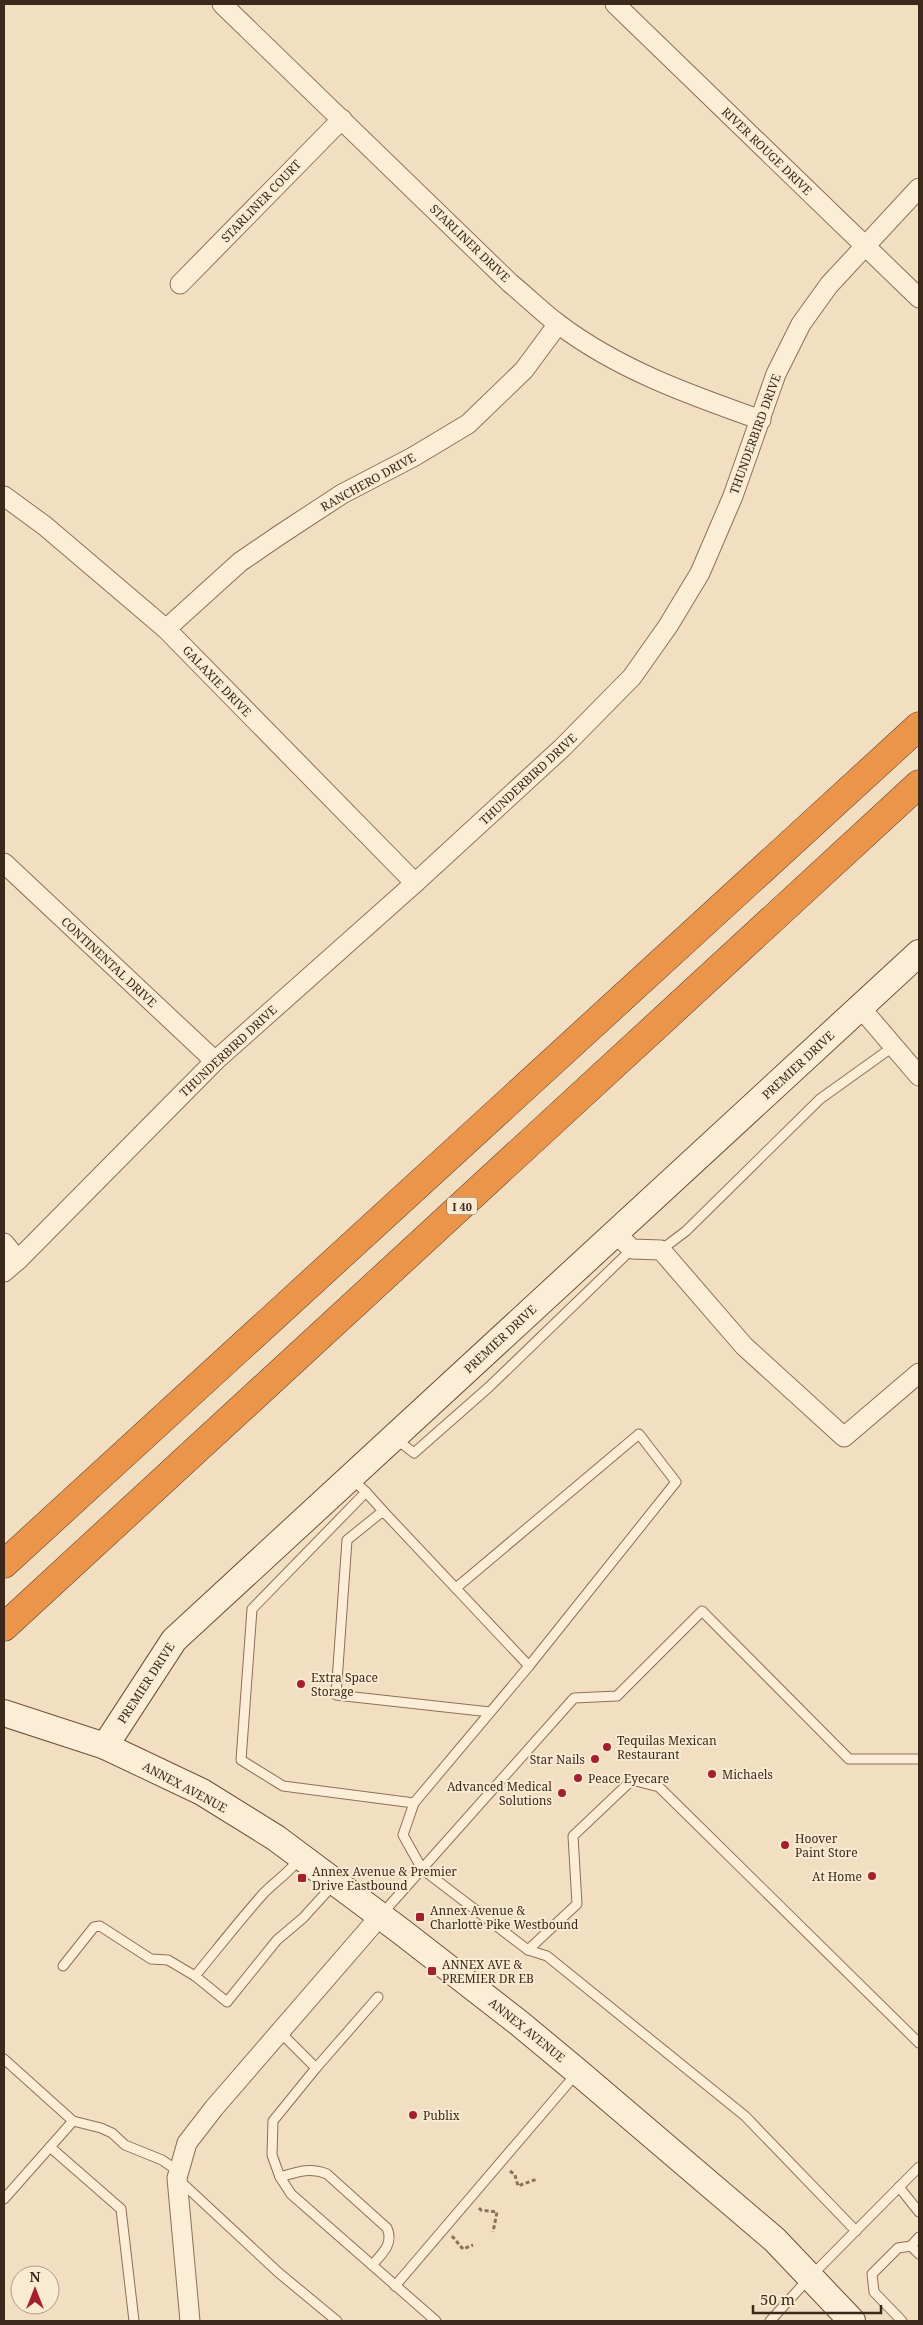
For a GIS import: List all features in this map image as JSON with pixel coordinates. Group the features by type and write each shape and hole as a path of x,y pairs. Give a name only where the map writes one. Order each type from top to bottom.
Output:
{"highway":[{"path":"4,1564 919,726"},
{"name":"I 40","path":"4,1627 919,784"}],"street":[{"name":"STARLINER DRIVE","path":"222,4 510,283 558,324 622,363 670,386 761,420"},
{"name":"RIVER ROUGE DRIVE","path":"615,4 919,298"},
{"name":"STARLINER COURT","path":"180,284 342,119"},
{"name":"THUNDERBIRD DRIVE","path":"11,1266 215,1061 415,883 554,755 632,677 668,626 700,573 733,496 776,374 801,324 829,285 919,188"},
{"name":"RANCHERO DRIVE","path":"166,629 240,562 342,494 413,457 468,424 524,370 558,324"},
{"name":"GALAXIE DRIVE","path":"4,496 45,526 166,629 415,883"},
{"name":"CONTINENTAL DRIVE","path":"4,863 215,1061"},
{"name":"PREMIER DRIVE","path":"105,1746 174,1640 358,1485 394,1437 623,1241 860,1007 919,953"},
{"path":"860,1007 919,1076"},
{"path":"623,1241 661,1250 744,1346 844,1437 919,1373"},
{"path":"4,1242 11,1266"},
{"name":"ANNEX AVENUE","path":"4,1713 105,1746 202,1792 276,1838 381,1916 519,2023 578,2072 775,2240 852,2321"},
{"path":"190,2321 177,2175 187,2143 381,1916"}],"lane":[{"path":"661,1250 686,1232 820,1099 894,1046"},
{"path":"456,1588 639,1434 676,1482 529,1666 414,1804 403,1835 422,1868 528,1950 547,1956 745,2116 856,2231"},
{"path":"414,1804 284,1786 241,1760 252,1609 358,1485 529,1666"},
{"path":"383,1510 347,1540 336,1696 490,1712"},
{"path":"381,1916 574,1698 617,1696 702,1611 849,1759 919,1759"},
{"path":"528,1950 577,1904 573,1836 632,1780 659,1787 919,2043"},
{"path":"195,1976 252,1907 269,1888 289,1873 301,1856"},
{"path":"63,1966 94,1927 100,1926 151,1960 168,1960 195,1976 228,2002 277,1940 303,1918 336,1882"},
{"path":"378,1997 316,2068 273,2122 272,2155 280,2177 291,2194 436,2321"},
{"path":"280,2032 316,2068"},
{"path":"4,2059 73,2121 101,2128 112,2133 125,2145 162,2160 279,2273 337,2321"},
{"path":"395,2286 578,2072"},
{"path":"4,2199 73,2121"},
{"path":"50,2147 121,2209 134,2321"},
{"path":"770,2321 810,2277 919,2167"},
{"path":"280,2177 303,2170 316,2170 327,2174 387,2228 390,2236 389,2244 372,2265"},
{"path":"899,2187 919,2212"},
{"path":"902,2321 874,2292 872,2274 898,2248 911,2246 919,2237"},
{"path":"911,2246 919,2254"}],"path":[{"path":"501,2164 515,2175 518,2186 538,2179"},
{"path":"470,2200 482,2210 497,2212 493,2232"}],"place":[{"name":"Extra Space Storage","path":"301,1684"},
{"name":"Tequilas Mexican Restaurant","path":"607,1747"},
{"name":"Star Nails","path":"595,1759"},
{"name":"Michaels","path":"712,1774"},
{"name":"Peace Eyecare","path":"578,1778"},
{"name":"Advanced Medical Solutions","path":"562,1793"},
{"name":"Hoover Paint Store","path":"785,1845"},
{"name":"At Home","path":"872,1876"},
{"name":"Annex Avenue & Premier Drive Eastbound","path":"302,1878"},
{"name":"Annex Avenue & Charlotte Pike Westbound","path":"420,1917"},
{"name":"ANNEX AVE & PREMIER DR EB","path":"432,1971"},
{"name":"Publix","path":"413,2115"}]}
